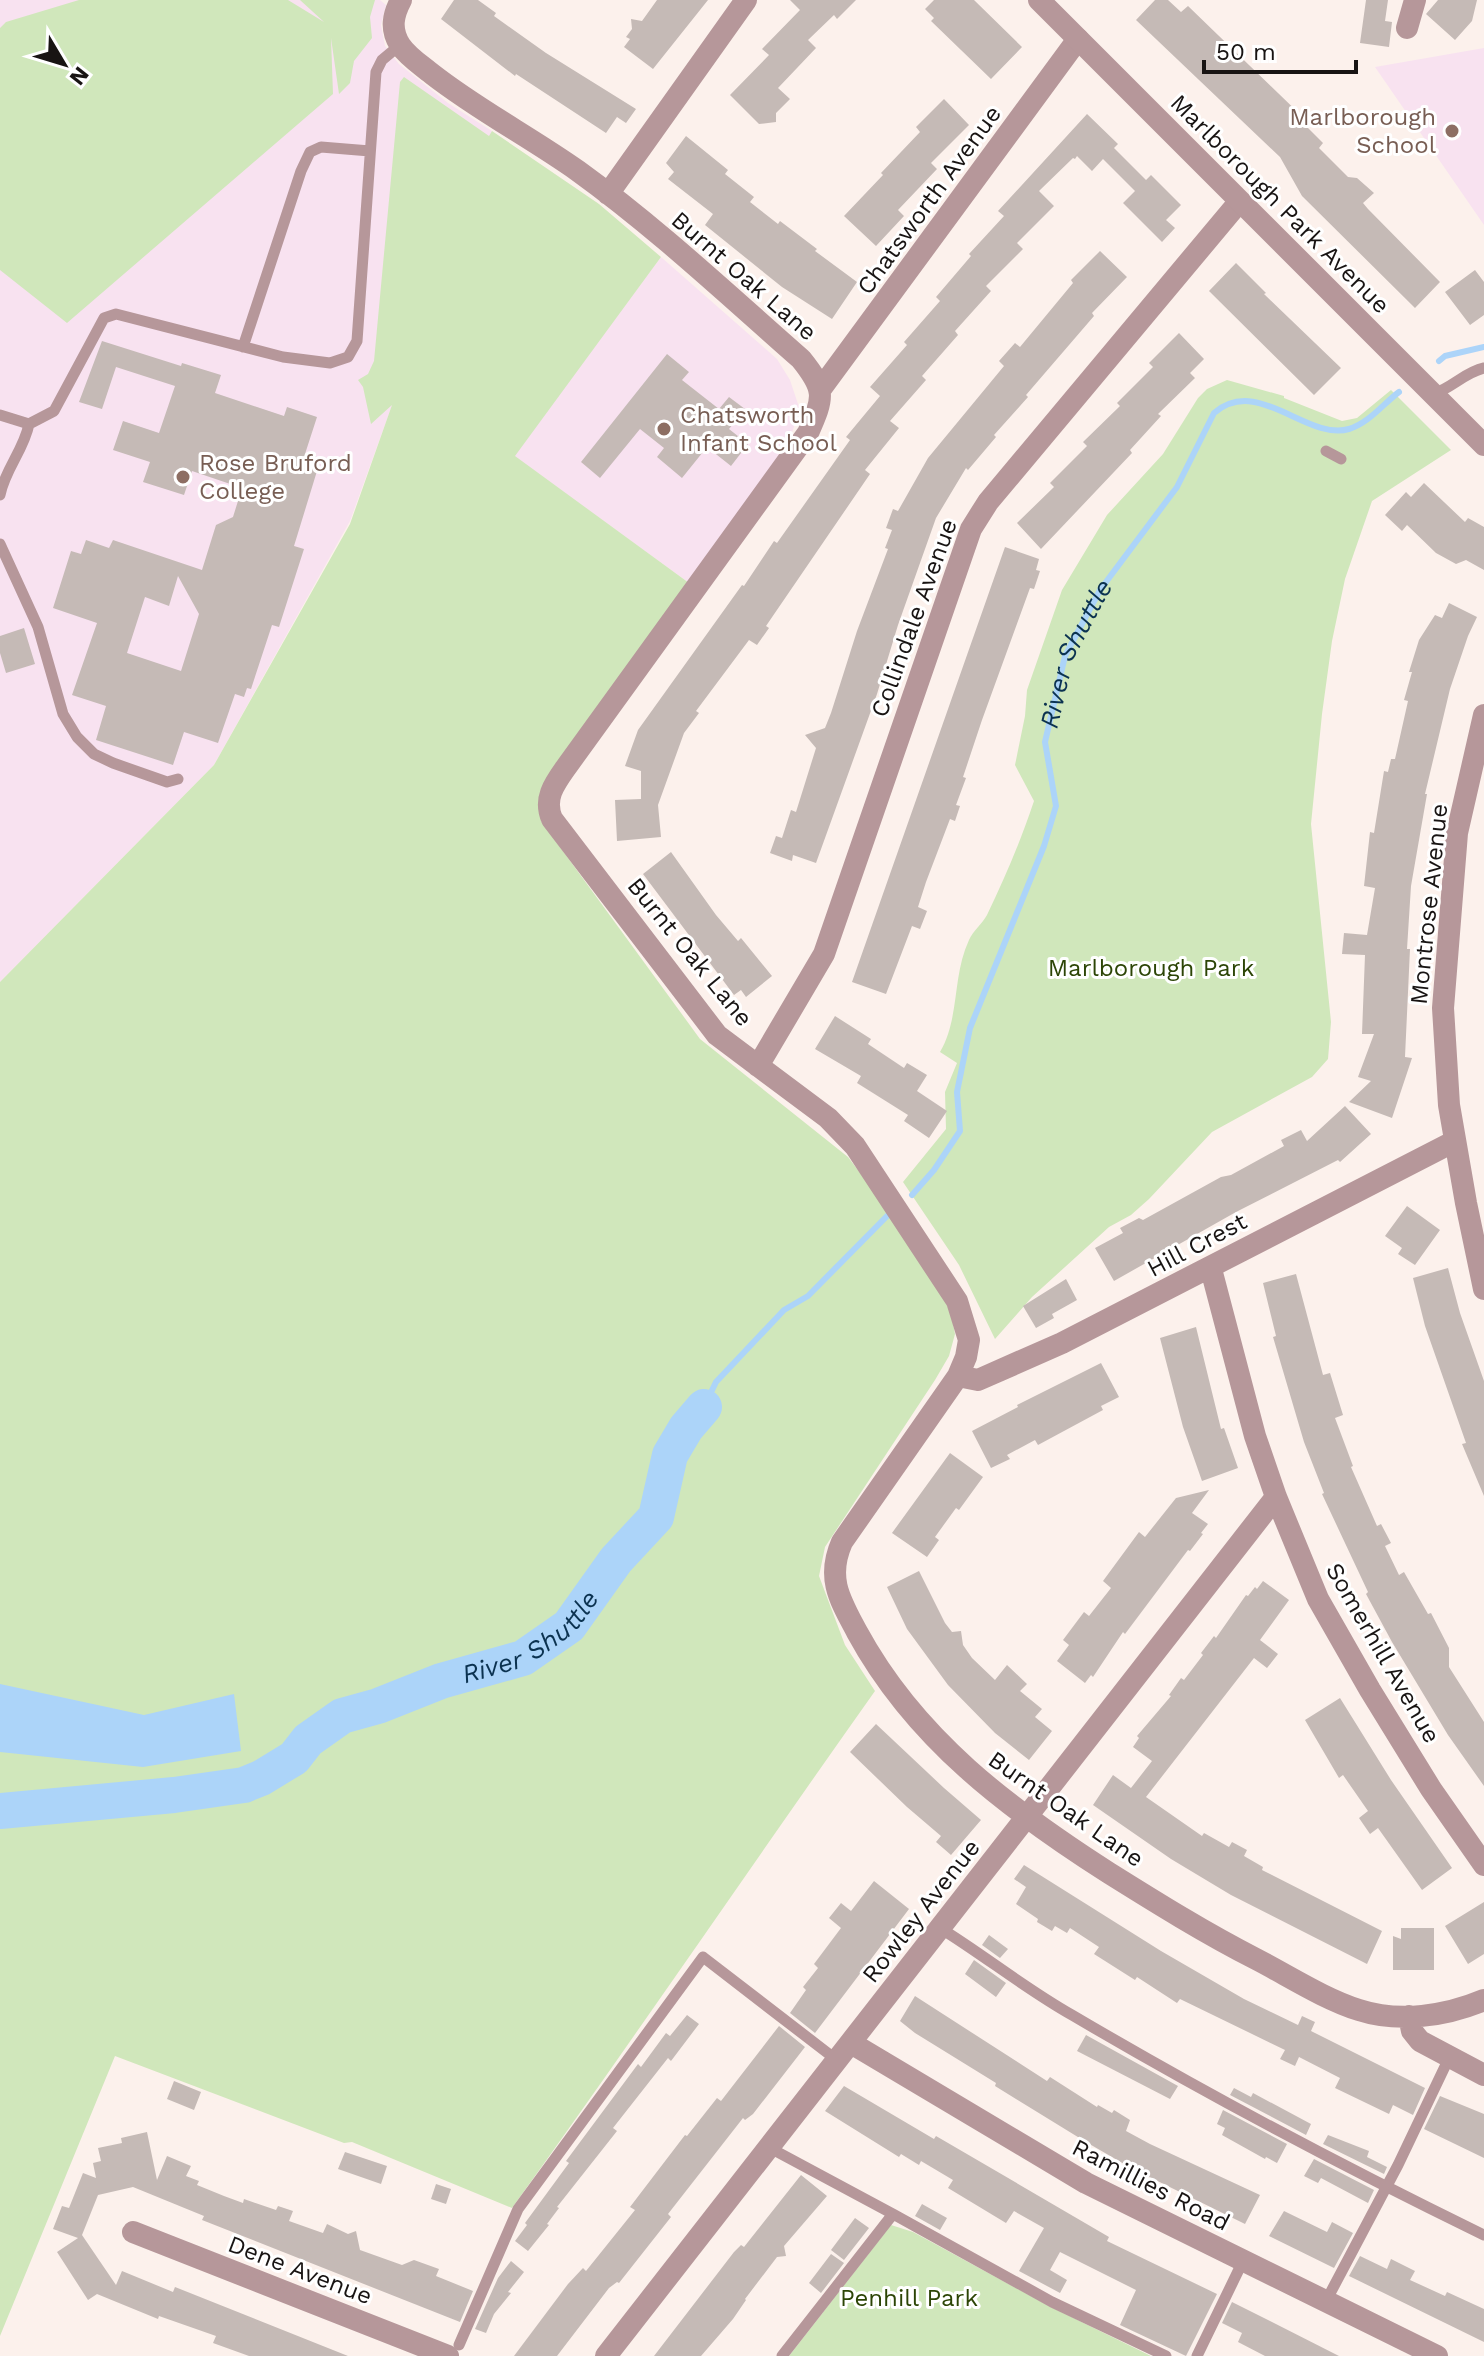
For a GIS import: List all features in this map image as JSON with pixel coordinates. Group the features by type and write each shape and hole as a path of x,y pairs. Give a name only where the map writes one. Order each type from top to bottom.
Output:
{"street":[{"path":"608,194 746,0"},
{"name":"Marlborough Park Avenue","path":"1039,0 1484,445"},
{"path":"1407,28 1415,0"},
{"path":"397,2 393,23 400,45"},
{"name":"Chatsworth Avenue","path":"820,390 1078,39"},
{"name":"Burnt Oak Lane","path":"400,45 456,93 553,154 608,194 801,359 818,381 817,413 802,443 591,732 549,797 552,819 698,1012 722,1040 828,1118 855,1146 957,1301 968,1333 966,1357 958,1376 842,1542 834,1560 833,1573 846,1611 892,1687 948,1753 1026,1817 1125,1883 1229,1945 1358,2010 1409,2016 1446,2012 1484,2000"},
{"name":"Collindale Avenue","path":"758,1066 824,954 971,529 988,502 1239,202"},
{"name":"Montrose Avenue","path":"1484,715 1457,833 1444,973 1449,1105 1484,1289"},
{"name":"Hill Crest","path":"958,1376 978,1380 997,1374 1211,1269 1455,1141"},
{"name":"Somerhill Avenue","path":"1211,1269 1255,1436 1276,1497 1326,1613 1431,1789 1484,1865"},
{"name":"Rowley Avenue","path":"606,2356 1276,1497"},
{"path":"1409,2016 1415,2037 1429,2048 1484,2075"},
{"name":"Ramillies Road","path":"844,2052 1086,2183 1437,2356"},
{"name":"Dene Avenue","path":"133,2232 453,2350"}],"lane":[{"path":"0,415 29,424 54,411 104,318 116,314 283,357 330,363 348,357 357,341 376,72 382,60 400,45"},
{"path":"243,347 304,161 310,152 321,147 370,151"},
{"path":"1432,394 1446,390 1475,370 1484,368"},
{"path":"0,495 2,484 25,443 29,424"},
{"path":"1326,451 1341,459"},
{"path":"0,544 38,627 63,714 77,737 94,754 113,763 167,782 178,779"},
{"path":"940,1928 1071,2015 1332,2161 1484,2235"},
{"path":"453,2350 518,2209 703,1957 844,2052"},
{"path":"1325,2303 1449,2058"},
{"path":"770,2148 1052,2302 1166,2356"},
{"path":"782,2356 893,2214"},
{"path":"1197,2356 1243,2261"}],"shaded area":[{"name":"Rose Bruford College","path":"0,0 380,0 386,5 381,25 385,46 399,64 448,103 492,131 350,521 214,765 0,982"},
{"name":"Marlborough School","path":"1484,48 1484,225 1375,67"},
{"name":"Chatsworth Infant School","path":"661,257 777,359 790,380 800,410 786,449 689,583 514,456"}],"green space":[{"path":"79,0 288,0 324,22 300,0 375,0 370,17 372,38 354,61 350,83 339,94 331,38 333,94 67,323 0,270 0,28 6,22"},
{"path":"404,77 489,136 492,131 599,204 661,257 515,456 689,583 541,821 700,1039 848,1157 940,1291 951,1313 955,1334 949,1356 935,1380 825,1547 819,1576 845,1645 875,1691 512,2208 352,2142 344,2143 115,2056 0,2336 0,982 214,765 350,524 392,405 371,424 363,387 358,380 368,374 374,361 400,82"},
{"name":"Marlborough Park","path":"1227,380 1284,396 1342,421 1357,418 1391,390 1451,450 1372,501 1345,579 1332,641 1311,824 1331,1022 1328,1059 1312,1077 1212,1132 1149,1199 1131,1215 1109,1227 1032,1297 995,1339 959,1265 903,1182 946,1129 945,1092 957,1063 940,1052 951,1025 964,954 1000,887 1034,801 1015,765 1027,690 1062,590 1107,515 1163,454 1198,398 1207,389"},
{"name":"Penhill Park","path":"891,2225 913,2232 1049,2306 1151,2356 789,2356"}],"water":[{"path":"0,1684 144,1715 234,1694 241,1751 143,1767 0,1752"}],"building":[{"path":"454,0 478,0 496,13 494,16 546,53 636,109 626,123 617,117 606,133 515,76 441,19"},
{"path":"657,0 708,0 653,69 624,47 630,39 626,37 632,29 631,19 642,21"},
{"path":"790,0 856,0 837,19 834,15 808,40 816,48 778,88 790,99 776,113 776,122 759,124 730,95 769,55 762,49 800,10"},
{"path":"934,0 974,0 1022,47 991,79 931,21 934,18 925,9"},
{"path":"1155,0 1168,0 1181,12 1188,6 1310,124 1307,127 1323,143 1319,148 1348,177 1357,178 1374,193 1363,203 1440,282 1415,308 1302,196 1280,157 1136,20"},
{"path":"1366,0 1388,0 1385,21 1392,22 1389,47 1360,43"},
{"path":"1438,0 1477,0 1472,21 1455,40 1426,14"},
{"path":"944,99 969,125 931,163 937,169 898,210 904,216 876,246 844,216 920,132 916,127"},
{"path":"1087,114 1118,144 1114,148 1146,180 1151,175 1181,205 1166,220 1175,228 1162,242 1123,203 1135,191 1103,159 1092,171 1077,156 1073,158 1039,191 1054,206 1017,243 1023,249 986,286 991,291 955,331 958,335 922,376 926,380 890,421 899,428 865,470 870,474 766,626 769,628 757,645 749,640 696,711 699,713 684,733 658,805 661,837 617,841 615,800 641,799 641,771 625,766 638,730 850,440 846,437 880,396 870,387 940,301 936,297 971,256 969,254 1004,216 998,211"},
{"path":"686,136 728,170 725,174 754,197 750,202 778,224 780,221 857,282 832,319 782,287 705,225 713,214 668,179 674,172 666,163"},
{"path":"1100,251 1127,277 1092,313 1094,316 1026,395 1028,397 994,435 996,437 968,470 966,468 936,518 816,863 793,855 792,861 770,853 776,836 782,838 791,810 796,812 816,748 805,735 825,728 831,713 888,549 885,548 892,530 886,528 893,509 898,511 928,458 1004,366 999,361 1015,343 1020,347 1073,283 1071,280"},
{"path":"1236,263 1341,368 1314,395 1209,291"},
{"path":"1475,270 1484,282 1484,315 1470,325 1445,292"},
{"path":"1179,333 1204,359 1190,373 1195,378 1158,414 1161,416 1130,450 1132,453 1041,549 1017,523 1054,487 1050,483 1087,446 1083,442 1120,406 1117,403 1153,367 1149,363"},
{"path":"102,341 221,375 215,393 284,416 287,407 317,417 305,454 321,458 294,546 304,549 279,627 272,625 251,689 247,688 244,697 235,694 218,743 184,732 173,765 96,740 106,706 72,695 97,623 53,608 71,551 81,554 86,540 109,548 113,540 202,570 216,525 233,517 242,488 192,471 184,495 143,482 150,462 113,450 123,421 159,433 175,386 116,367 102,409 79,402","holes":["178,576 199,614 181,671 127,653 145,597 169,606"]},
{"name":"Chatsworth Infant School","path":"667,354 689,372 682,380 719,409 729,397 745,409 729,429 748,444 731,466 707,447 682,478 657,457 664,448 640,429 600,478 581,462"},
{"path":"1424,483 1465,522 1468,518 1484,527 1484,570 1466,560 1456,564 1436,553 1407,525 1402,531 1385,515 1406,492 1411,497"},
{"path":"1005,547 1039,559 1036,570 1040,571 1034,589 1030,588 982,720 963,777 966,778 956,805 960,806 955,821 950,819 926,882 918,907 927,911 920,929 912,926 886,994 852,982"},
{"path":"1449,603 1477,617 1450,689 1425,794 1411,886 1407,949 1410,949 1405,1057 1412,1058 1392,1118 1349,1102 1371,1081 1358,1077 1374,1034 1362,1034 1365,955 1342,954 1344,933 1367,935 1375,888 1364,886 1370,832 1374,833 1384,771 1388,772 1391,759 1395,759 1408,701 1404,700 1412,672 1409,672 1419,640 1435,615 1442,618"},
{"path":"24,628 35,664 6,673 0,653 0,636"},
{"path":"671,852 716,915 738,941 741,938 772,976 746,997 741,990 734,995 643,874"},
{"path":"835,1016 871,1039 868,1044 904,1068 907,1063 927,1075 917,1091 947,1111 929,1138 904,1121 908,1115 857,1083 861,1076 815,1049"},
{"path":"1345,1106 1371,1134 1340,1162 1338,1160 1236,1212 1114,1281 1095,1248 1123,1233 1120,1228 1139,1218 1143,1220 1221,1177 1231,1175 1284,1146 1281,1140 1301,1130 1307,1141"},
{"path":"1407,1206 1440,1230 1415,1265 1398,1254 1402,1248 1385,1236"},
{"path":"1448,1268 1484,1381 1484,1496 1462,1444 1466,1443 1425,1326 1413,1278"},
{"path":"1296,1274 1323,1375 1330,1373 1343,1415 1335,1418 1351,1467 1377,1526 1381,1524 1391,1543 1385,1546 1399,1575 1404,1572 1428,1614 1431,1613 1449,1648 1449,1667 1484,1722 1484,1786 1448,1735 1392,1642 1366,1594 1368,1592 1322,1494 1273,1337 1276,1336 1263,1283"},
{"path":"1066,1279 1077,1300 1052,1314 1054,1318 1036,1328 1023,1306"},
{"path":"1196,1327 1221,1429 1224,1428 1238,1468 1202,1481 1183,1427 1160,1338"},
{"path":"1101,1363 1119,1397 1101,1406 1103,1410 1038,1445 1035,1440 1007,1455 1010,1459 991,1468 972,1431"},
{"path":"950,1453 983,1477 935,1537 939,1540 927,1557 892,1533"},
{"path":"1209,1490 1192,1513 1208,1524 1203,1534 1125,1634 1123,1632 1093,1677 1091,1675 1085,1683 1057,1661 1069,1645 1063,1640 1084,1612 1089,1616 1111,1588 1103,1581 1139,1532 1145,1537 1176,1498"},
{"path":"919,1571 945,1623 952,1632 961,1631 963,1645 972,1658 995,1680 1007,1665 1027,1684 1020,1691 1042,1709 1035,1717 1052,1731 1029,1760 995,1733 948,1685 907,1629 887,1587"},
{"path":"1263,1581 1289,1600 1260,1640 1278,1654 1267,1668 1254,1658 1146,1797 1202,1836 1204,1833 1229,1847 1232,1842 1247,1850 1244,1856 1263,1867 1262,1870 1382,1931 1367,1964 1231,1895 1171,1859 1093,1805 1113,1775 1131,1788 1152,1761 1133,1747 1139,1738 1137,1736 1171,1696 1181,1678 1184,1680 1246,1595"},
{"path":"1340,1698 1391,1780 1452,1868 1422,1890 1378,1828 1370,1834 1359,1818 1368,1811 1343,1775 1339,1778 1305,1720"},
{"path":"876,1724 981,1820 951,1855 936,1842 941,1836 850,1752"},
{"path":"1024,1865 1244,1999 1298,2025 1302,2016 1315,2022 1311,2031 1425,2088 1413,2115 1393,2105 1389,2114 1335,2088 1340,2078 1299,2057 1295,2066 1280,2059 1285,2050 1180,1999 1177,2003 1137,1977 1135,1980 1094,1954 1099,1947 1070,1928 1067,1933 1055,1926 1052,1931 1037,1922 1038,1919 1016,1904 1026,1887 1014,1879"},
{"path":"874,1881 909,1909 815,2033 790,2013 806,1990 803,1987 818,1968 814,1964 841,1928 829,1918 841,1903 851,1911"},
{"path":"1484,1902 1484,1954 1468,1964 1445,1926"},
{"path":"1401,1928 1434,1928 1434,1970 1393,1970 1393,1936 1401,1939"},
{"path":"989,1935 1008,1949 1000,1958 982,1945"},
{"path":"974,1960 1006,1983 996,1997 965,1974"},
{"path":"915,1996 1047,2081 1050,2077 1097,2107 1112,2113 1114,2110 1130,2120 1126,2131 1260,2195 1245,2224 1131,2168 1086,2142 915,2033 900,2021"},
{"path":"687,2015 699,2024 613,2128 617,2131 557,2207 549,2225 528,2251 515,2241 569,2163 566,2161 638,2064 641,2067 666,2033 670,2036"},
{"path":"779,2026 805,2047 753,2114 745,2120 743,2118 619,2283 609,2288 557,2356 514,2356 568,2284 583,2268 586,2271 635,2210 630,2207 685,2135 717,2098 721,2101"},
{"path":"1086,2035 1178,2086 1170,2099 1077,2051"},
{"path":"174,2081 201,2092 194,2110 167,2099"},
{"path":"844,2086 1109,2237 1107,2241 1217,2294 1186,2356 1120,2325 1136,2290 1060,2252 1050,2270 1067,2280 1060,2293 1019,2271 1044,2228 1014,2211 1006,2223 948,2188 953,2180 921,2161 919,2165 901,2154 899,2157 825,2111"},
{"path":"1234,2088 1251,2097 1253,2093 1311,2124 1306,2135 1230,2095"},
{"path":"1440,2096 1484,2114 1484,2158 1424,2129"},
{"path":"1223,2110 1287,2144 1277,2163 1222,2135 1225,2128 1217,2124"},
{"path":"147,2132 157,2180 167,2156 191,2166 186,2176 199,2181 197,2185 243,2203 244,2199 276,2210 278,2206 293,2211 289,2221 323,2233 327,2224 348,2234 356,2231 360,2250 402,2265 414,2260 439,2269 436,2276 473,2291 460,2322 202,2220 204,2216 133,2187 98,2195 82,2235 116,2285 122,2271 173,2292 175,2287 348,2356 249,2356 213,2343 216,2336 159,2316 158,2319 97,2294 88,2300 57,2252 78,2238 53,2229 62,2206 69,2208 83,2173 96,2178 93,2163 101,2161 98,2148 122,2143 121,2138"},
{"path":"1328,2135 1369,2151 1367,2157 1387,2167 1384,2174 1323,2144"},
{"path":"345,2152 387,2166 381,2184 338,2169"},
{"path":"1314,2159 1374,2190 1368,2203 1321,2178 1318,2183 1304,2176"},
{"path":"801,2175 827,2196 784,2246 786,2256 777,2257 733,2319 701,2356 654,2356 734,2252 741,2245 744,2247"},
{"path":"436,2184 451,2189 446,2204 431,2199"},
{"path":"922,2204 947,2218 940,2230 915,2216"},
{"path":"1284,2211 1327,2232 1332,2222 1353,2233 1334,2268 1269,2236"},
{"path":"855,2218 869,2228 844,2260 831,2250"},
{"path":"831,2254 844,2263 821,2293 809,2283"},
{"path":"1360,2256 1387,2269 1391,2259 1415,2271 1410,2280 1484,2309 1484,2342 1349,2276"},
{"path":"511,2261 524,2272 494,2314 486,2333 475,2329 498,2278"},
{"path":"1232,2302 1339,2356 1265,2356 1238,2342 1242,2333 1222,2323"}],"waterway":[{"name":"River Shuttle","path":"1439,361 1445,356 1484,347"},
{"name":"River Shuttle","path":"912,1195 934,1170 960,1131 957,1092 970,1028 1044,846 1056,806 1045,742 1065,656 1100,590 1177,487 1214,413 1231,403 1248,401 1316,426 1333,430 1349,429 1369,418 1399,392"},
{"name":"River Shuttle","path":"704,1407 716,1382 784,1310 808,1296 891,1212"},
{"name":"River Shuttle","path":"0,1811 174,1795 244,1785 294,1758 308,1740 342,1716 378,1706 441,1681 523,1658 569,1626 616,1560 656,1517 670,1455 686,1428 704,1407"}],"place":[{"name":"Marlborough School","path":"1452,131"},
{"name":"Chatsworth Infant School","path":"664,429"},
{"name":"Rose Bruford College","path":"183,477"}]}
